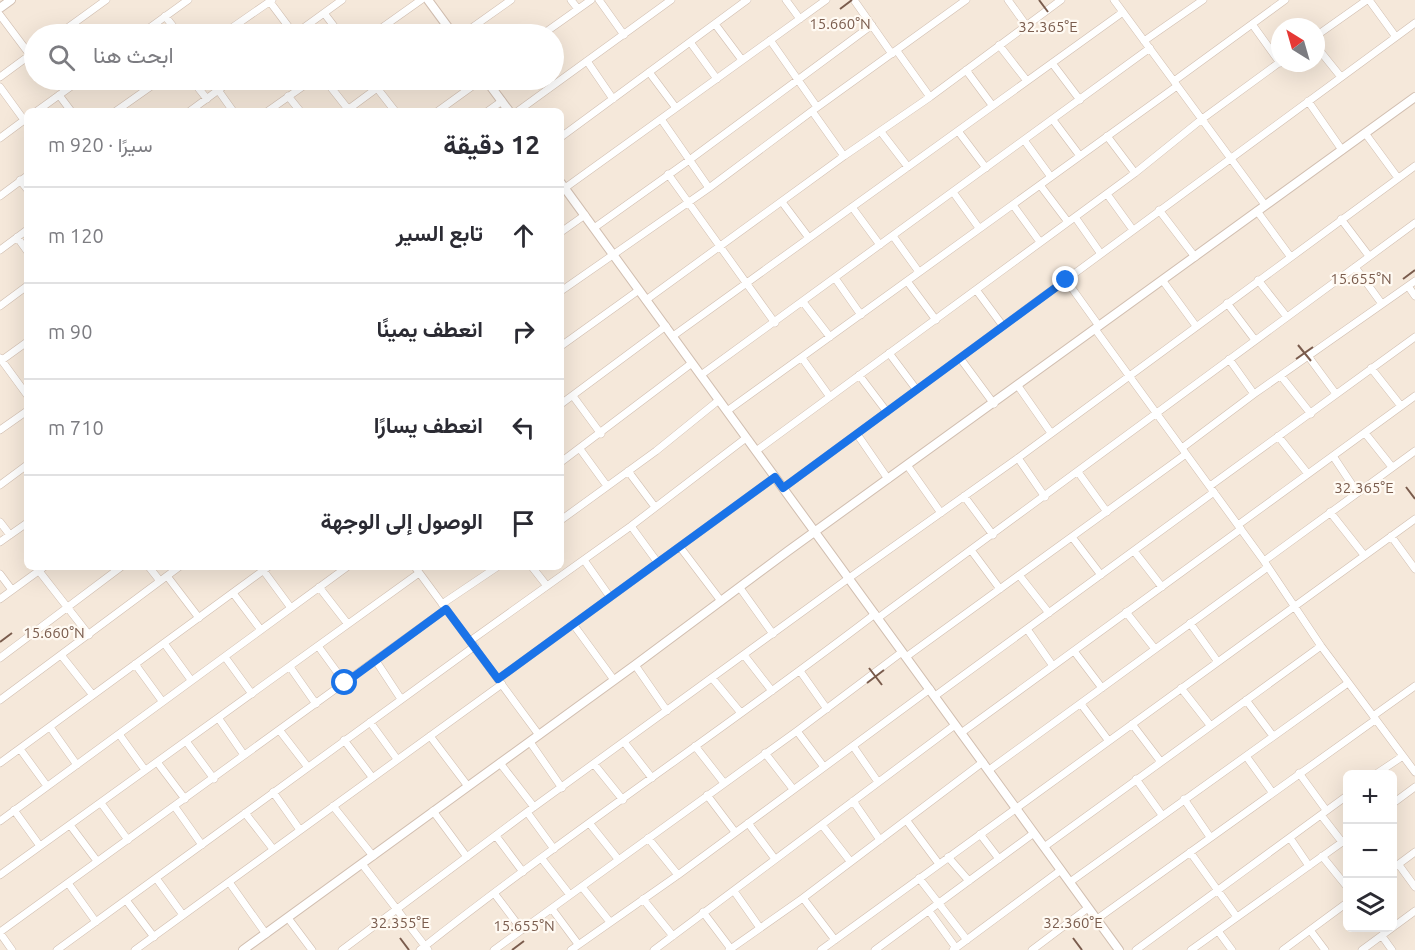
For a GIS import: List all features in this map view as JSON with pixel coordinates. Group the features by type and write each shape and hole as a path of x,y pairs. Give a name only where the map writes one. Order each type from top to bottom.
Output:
{"street":[{"path":"75,24 106,0"},
{"path":"154,24 188,0"},
{"path":"309,24 342,0"},
{"path":"477,24 511,0"},
{"path":"571,0 578,9"},
{"path":"557,24 591,0"},
{"path":"599,0 624,34"},
{"path":"564,78 671,0"},
{"path":"564,135 715,24 737,3 747,0"},
{"path":"786,0 800,19"},
{"path":"564,184 661,119 826,0"},
{"path":"854,0 930,97"},
{"path":"564,289 709,188 966,0"},
{"path":"1008,0 1026,25"},
{"path":"646,300 844,156 930,97 1061,0"},
{"path":"673,336 1052,63 1125,0"},
{"path":"1144,41 1203,0"},
{"path":"1325,30 1368,0 1396,37"},
{"path":"238,24 271,1 288,24"},
{"path":"390,24 428,1 445,24"},
{"path":"727,411 1107,136 1280,1"},
{"path":"1118,6 1265,205"},
{"path":"324,13 332,24"},
{"path":"0,15 24,44"},
{"path":"165,16 171,24"},
{"path":"783,488 1415,23"},
{"path":"715,24 742,60"},
{"path":"1252,24 1271,50"},
{"path":"594,228 872,25"},
{"path":"770,40 844,156"},
{"path":"690,42 717,78"},
{"path":"999,45 1027,81"},
{"path":"701,375 1150,48"},
{"path":"1325,57 1341,77"},
{"path":"0,77 24,59"},
{"path":"587,61 613,99"},
{"path":"1052,63 1080,100"},
{"path":"756,451 977,291 1271,69"},
{"path":"966,70 992,105"},
{"path":"649,72 675,108"},
{"path":"0,87 24,117"},
{"path":"41,108 66,90"},
{"path":"122,108 146,90"},
{"path":"200,90 207,99"},
{"path":"194,108 218,90 231,108"},
{"path":"272,108 297,90"},
{"path":"332,90 346,108"},
{"path":"350,108 374,90"},
{"path":"379,90 393,108"},
{"path":"442,108 469,90"},
{"path":"493,90 507,108"},
{"path":"522,108 547,90"},
{"path":"59,95 69,108"},
{"path":"288,96 298,108"},
{"path":"243,950 1415,97"},
{"path":"492,108 502,101"},
{"path":"1308,101 1342,150"},
{"path":"661,119 688,161 709,188"},
{"path":"0,138 24,120"},
{"path":"1053,120 1080,156"},
{"path":"958,131 986,168"},
{"path":"881,132 908,167"},
{"path":"1365,133 1398,178"},
{"path":"1107,136 1135,173"},
{"path":"1024,140 1051,177"},
{"path":"342,950 527,812 1018,458 1415,166"},
{"path":"668,174 775,323"},
{"path":"0,196 24,178"},
{"path":"1040,185 1101,254"},
{"path":"564,186 1097,919 1114,948"},
{"path":"953,192 979,228"},
{"path":"1107,194 1133,230"},
{"path":"782,202 809,238"},
{"path":"1013,205 1040,242"},
{"path":"852,207 880,245"},
{"path":"1159,210 1195,257"},
{"path":"1257,211 1290,256"},
{"path":"564,230 585,215"},
{"path":"1341,219 1369,256"},
{"path":"362,864 398,908 424,949 554,849 876,616 993,535 1415,223"},
{"path":"0,250 24,232"},
{"path":"893,236 919,272"},
{"path":"17,237 24,247"},
{"path":"1355,267 1382,304"},
{"path":"835,278 861,315"},
{"path":"1066,280 1129,375 1240,527 1321,646 1415,772"},
{"path":"1258,280 1287,317"},
{"path":"907,281 936,320"},
{"path":"1163,281 1196,326"},
{"path":"1182,447 1415,281"},
{"path":"1408,286 1415,296"},
{"path":"0,306 24,288"},
{"path":"564,344 639,290"},
{"path":"977,291 1003,326"},
{"path":"802,302 830,337"},
{"path":"1227,303 1255,340"},
{"path":"564,402 666,326"},
{"path":"571,950 678,875 824,766 1027,629 1134,551 1278,436 1415,337"},
{"path":"24,344 1,359 3,369 24,392"},
{"path":"889,353 916,390"},
{"path":"1308,356 1336,394"},
{"path":"802,358 830,397"},
{"path":"960,358 994,404"},
{"path":"1229,359 1254,394"},
{"path":"564,460 693,363"},
{"path":"1371,368 1401,406"},
{"path":"859,375 887,412"},
{"path":"1281,376 1311,414"},
{"path":"1018,386 1051,433"},
{"path":"573,396 601,434"},
{"path":"961,733 1162,587 1308,474 1415,396"},
{"path":"564,518 719,400"},
{"path":"0,430 24,413"},
{"path":"1365,433 1392,467"},
{"path":"857,434 888,479"},
{"path":"1278,436 1308,474"},
{"path":"57,950 401,699 547,586 631,526 746,438"},
{"path":"580,449 607,486"},
{"path":"703,912 730,949 907,821 1081,704 1190,623 1330,512 1415,451"},
{"path":"494,950 765,753 1000,589 1186,454"},
{"path":"1333,456 1358,492"},
{"path":"1018,458 1045,497"},
{"path":"907,465 941,513"},
{"path":"0,485 24,467"},
{"path":"628,471 655,507"},
{"path":"1078,472 1107,512"},
{"path":"135,950 430,736 573,624 775,477"},
{"path":"964,496 993,535"},
{"path":"1330,512 1364,555"},
{"path":"821,950 1015,807 1415,519"},
{"path":"0,522 10,535"},
{"path":"0,542 24,525"},
{"path":"631,526 658,563"},
{"path":"1391,536 1415,569"},
{"path":"1072,537 1101,575"},
{"path":"680,547 721,601"},
{"path":"971,550 1000,589"},
{"path":"1134,551 1162,587"},
{"path":"584,560 610,597"},
{"path":"0,599 41,570"},
{"path":"43,570 66,607 89,635"},
{"path":"0,658 117,570"},
{"path":"151,570 160,581"},
{"path":"0,689 3,698 175,570"},
{"path":"0,763 265,570"},
{"path":"267,570 291,608"},
{"path":"0,821 343,570"},
{"path":"0,876 290,667 416,570"},
{"path":"418,570 539,735"},
{"path":"12,950 0,933 376,661 493,570"},
{"path":"534,570 547,586"},
{"path":"0,574 12,590"},
{"path":"1019,575 1049,613"},
{"path":"167,576 199,618"},
{"path":"319,587 347,623"},
{"path":"740,588 773,634"},
{"path":"233,593 261,630"},
{"path":"1126,612 1155,649"},
{"path":"1190,623 1218,662"},
{"path":"573,624 614,680"},
{"path":"1027,629 1053,666"},
{"path":"164,643 191,680"},
{"path":"318,646 345,683"},
{"path":"1044,847 1321,646"},
{"path":"1074,651 1102,688"},
{"path":"61,655 92,694"},
{"path":"744,655 772,691"},
{"path":"225,657 252,694"},
{"path":"376,661 401,699"},
{"path":"135,664 162,701"},
{"path":"635,665 667,711"},
{"path":"290,667 316,704"},
{"path":"800,671 827,709"},
{"path":"712,678 741,713"},
{"path":"1070,882 1348,683"},
{"path":"1097,919 1415,686"},
{"path":"1181,688 1210,725"},
{"path":"1246,700 1273,736"},
{"path":"1081,704 1108,741"},
{"path":"219,718 244,755"},
{"path":"370,722 397,759"},
{"path":"1132,724 1161,762"},
{"path":"654,950 955,725"},
{"path":"50,727 76,765"},
{"path":"280,731 307,766"},
{"path":"797,731 824,766"},
{"path":"119,734 145,770"},
{"path":"430,736 467,785"},
{"path":"344,740 372,777"},
{"path":"186,741 214,779"},
{"path":"530,742 562,788"},
{"path":"624,742 652,778"},
{"path":"853,746 878,782"},
{"path":"695,747 724,783"},
{"path":"20,749 47,786"},
{"path":"765,753 793,789"},
{"path":"1246,756 1272,792"},
{"path":"1382,770 1403,756"},
{"path":"157,762 185,799"},
{"path":"500,763 534,807"},
{"path":"594,764 622,800"},
{"path":"1299,773 1324,813 1343,837"},
{"path":"1136,779 1162,815"},
{"path":"1397,800 1415,787"},
{"path":"273,792 300,830"},
{"path":"708,795 735,832"},
{"path":"1136,950 1343,798"},
{"path":"1184,799 1210,837"},
{"path":"853,801 880,840"},
{"path":"101,803 128,840"},
{"path":"333,806 373,856"},
{"path":"175,807 202,845"},
{"path":"14,810 40,846"},
{"path":"433,811 467,857"},
{"path":"527,812 554,849"},
{"path":"245,813 273,849"},
{"path":"907,821 939,864"},
{"path":"748,823 775,859"},
{"path":"590,824 618,860"},
{"path":"70,825 97,861"},
{"path":"822,825 850,861"},
{"path":"875,950 1034,833"},
{"path":"980,834 999,859"},
{"path":"496,836 523,872"},
{"path":"1290,837 1310,866"},
{"path":"648,838 678,875"},
{"path":"1191,950 1343,841"},
{"path":"1190,852 1237,917"},
{"path":"1397,866 1415,852"},
{"path":"1322,856 1343,883"},
{"path":"948,857 969,881"},
{"path":"542,859 570,895"},
{"path":"1397,868 1415,887"},
{"path":"928,911 955,949 1061,870"},
{"path":"156,878 183,915"},
{"path":"919,878 967,940"},
{"path":"230,882 266,934"},
{"path":"68,883 96,922"},
{"path":"582,887 610,922"},
{"path":"734,891 760,928"},
{"path":"494,893 522,930"},
{"path":"803,898 835,940"},
{"path":"643,899 673,936"},
{"path":"126,900 154,937"},
{"path":"1283,950 1343,905"},
{"path":"1032,950 1088,908"},
{"path":"552,909 578,944"},
{"path":"1362,950 1415,911"},
{"path":"288,918 312,950"},
{"path":"1310,930 1325,950"},
{"path":"1218,931 1232,950"},
{"path":"1382,936 1392,950"}],"shaded area":[{"path":"0,0 1415,0 1415,950 0,950"}],"route":[{"path":"345,683 446,609 498,679 775,477 783,488 1066,280"}]}
